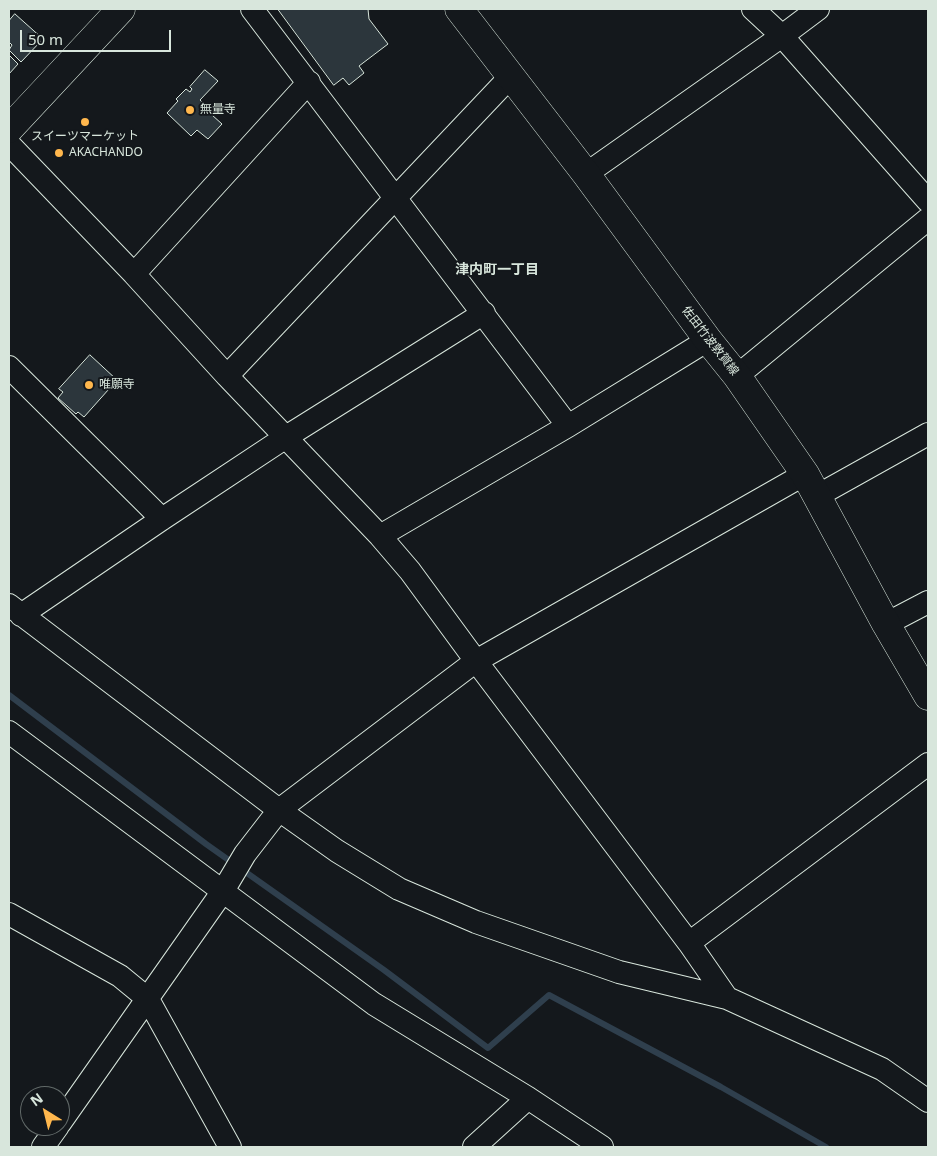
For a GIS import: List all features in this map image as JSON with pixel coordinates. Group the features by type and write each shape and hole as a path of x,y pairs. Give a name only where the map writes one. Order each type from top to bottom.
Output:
{"main road":[{"path":"9,129 121,9"},
{"name":"佐田竹波敦賀線","path":"459,9 586,174 708,340 737,376 811,485 886,624 928,696"}],"street":[{"path":"252,9 568,426"},
{"path":"753,9 782,36 928,201"},
{"path":"586,174 818,9"},
{"path":"227,376 510,77"},
{"path":"134,274 309,82"},
{"path":"9,144 134,274 227,376 380,536 410,571 476,662 689,943 727,998"},
{"path":"737,376 928,219"},
{"path":"484,313 15,610 278,810 337,851 399,889 476,922 619,972 727,998 882,1069 928,1101"},
{"path":"380,536 568,426 708,340"},
{"path":"9,367 162,518"},
{"path":"70,1110 148,1000 227,884 245,854 278,810 476,662 811,485 928,434"},
{"path":"886,624 928,602"},
{"path":"9,732 227,884 374,1004 528,1098 602,1147"},
{"path":"689,943 928,764"},
{"path":"9,914 120,976 148,1000 230,1147"},
{"path":"474,1147 528,1098"},
{"path":"43,1147 51,1136"}],"building":[{"path":"278,9 368,9 369,19 388,44 359,66 364,73 349,85 343,78 334,85"},
{"path":"15,14 43,39 21,62 9,50 12,45 9,42 9,21"},
{"path":"9,55 18,64 9,74"},
{"path":"205,70 218,81 200,100 204,104 202,106 222,124 208,139 197,130 191,136 167,113 178,101 176,99 186,89 190,92 192,89 190,87"},
{"path":"90,355 117,380 84,417 78,412 76,414 58,398 63,392 59,389"}],"waterway":[{"path":"9,695 206,844 384,970 488,1048 549,995 721,1087 826,1147"}],"place":[{"name":"無量寺","path":"190,110"},
{"name":"スイーツマーケット","path":"85,122"},
{"name":"AKACHANDO","path":"59,153"},
{"name":"唯願寺","path":"89,385"}],"district":[{"name":"津内町一丁目","path":"497,270"}]}
